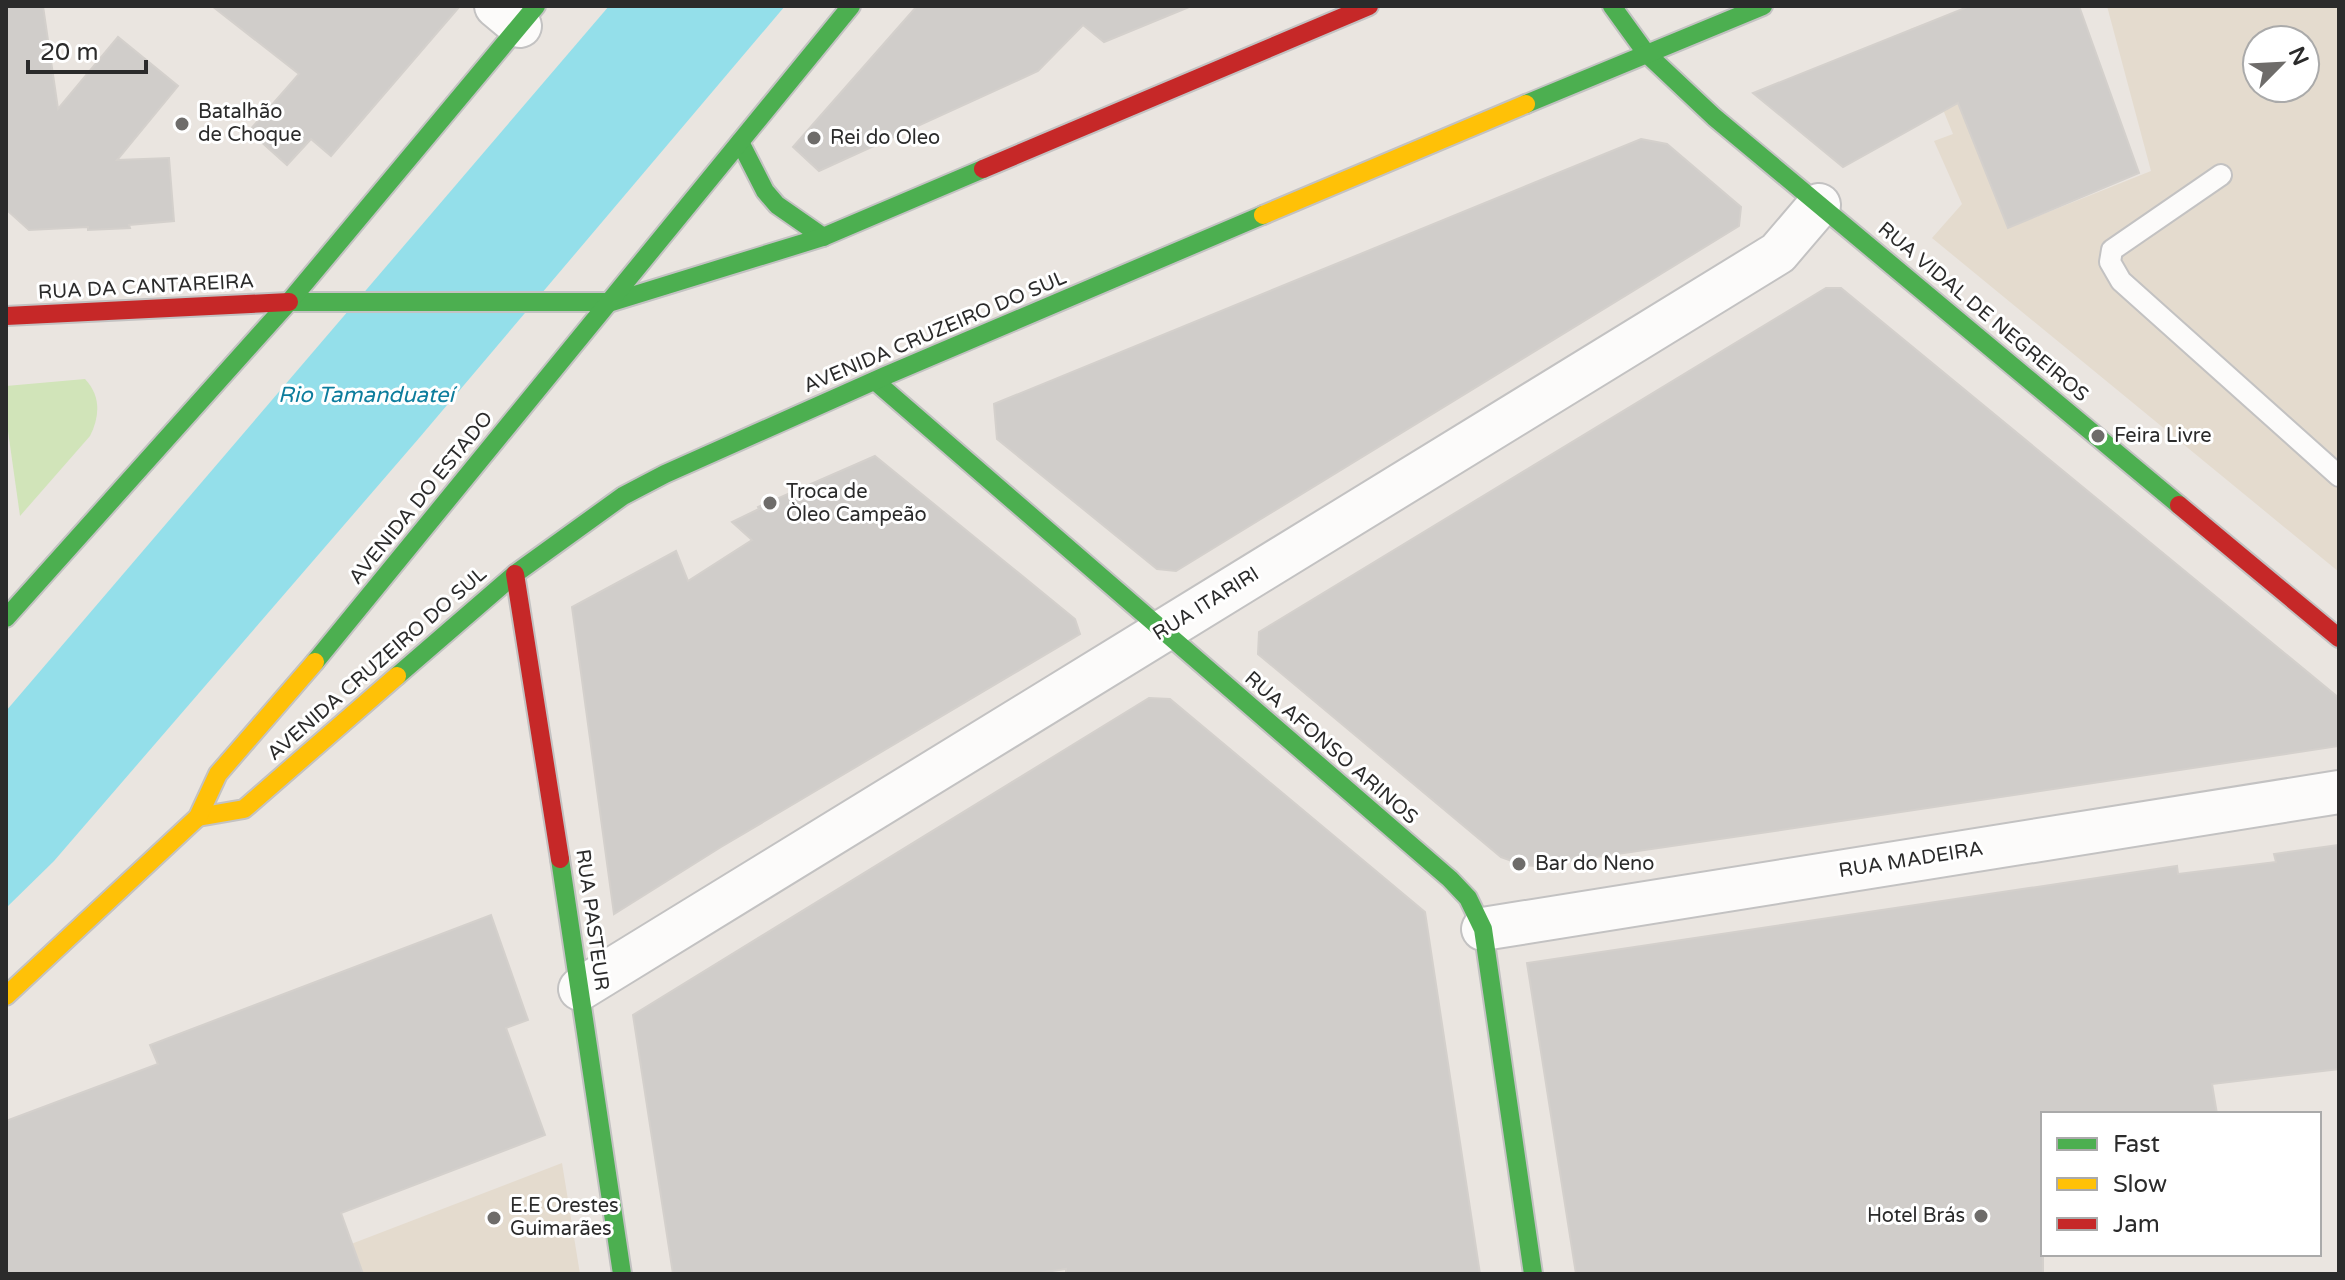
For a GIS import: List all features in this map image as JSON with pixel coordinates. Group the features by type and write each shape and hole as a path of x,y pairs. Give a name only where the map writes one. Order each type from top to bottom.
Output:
{"main road":[{"name":"AVENIDA DO ESTADO","path":"6,996 198,817 218,774 338,635 851,6"},
{"path":"289,302 612,302 823,237 1369,6"},
{"name":"RUA VIDAL DE NEGREIROS","path":"1612,6 1646,53 1714,117 2339,638"},
{"path":"1709,6 1737,17"},
{"name":"AVENIDA CRUZEIRO DO SUL","path":"198,817 244,809 515,574 623,496 875,381 1763,6"},
{"path":"6,618 289,302 517,13"},
{"path":"740,142 765,191 777,205 823,237"},
{"name":"RUA DA CANTAREIRA","path":"6,316 289,302"},
{"name":"RUA AFONSO ARINOS","path":"875,381 1468,898 1483,929 1533,1274"},
{"name":"RUA PASTEUR","path":"515,574 622,1274"}],"street":[{"name":"RUA ITARIRI","path":"580,989 1778,253 1819,205"},
{"name":"RUA MADEIRA","path":"1483,929 2339,792"}],"lane":[{"path":"2221,175 2112,250 2110,262 2121,281 2339,476"}],"shaded area":[{"path":"2107,6 2339,6 2339,572 1932,238 1962,204 1934,141 1953,134 1910,29 1927,23 2008,228 2151,171"},
{"name":"E.E Orestes Guimarães","path":"562,1163 580,1274 273,1274"}],"green space":[{"path":"85,379 94,392 97,406 96,421 90,436 20,516 6,417 6,386"}],"water":[{"name":"Rio Tamanduateí","path":"609,6 785,6 420,437 54,861 6,908 6,711"}],"building":[{"path":"6,6 43,6 58,109 118,37 178,86 117,160 169,158 174,221 129,225 130,228 29,230 8,211"},
{"path":"212,6 460,6 331,156 311,139 287,165 249,131 299,74"},
{"path":"917,6 1189,7 1104,42 1083,25 1038,71 819,171 793,147"},
{"path":"1970,6 2079,6 2139,173 2008,228 1958,103 1843,167 1753,93"},
{"path":"1641,139 1667,144 1741,207 1739,226 1176,571 1157,569 997,439 994,404"},
{"path":"1826,288 1841,288 2339,698 2339,746 1535,866 1523,865 1501,857 1258,654 1259,632"},
{"path":"875,456 1075,619 1080,634 614,914 572,607 676,551 688,581 752,540 732,522 758,507"},
{"path":"1149,698 1170,699 1425,912 1480,1274 1066,1274 1066,1269 1032,1274 673,1274 633,1015"},
{"path":"2339,845 2339,1069 2212,1084 2217,1112 2041,1112 2043,1274 1576,1274 1527,963 2177,866 2178,874 2276,862 2274,854"},
{"path":"491,915 528,1020 506,1028 545,1135 341,1213 363,1274 6,1274 6,1121 158,1064 150,1045"}],"traffic: fast":[{"path":"6,618 289,302 536,6"},
{"path":"315,662 851,6"},
{"path":"1612,6 1646,53 1714,117 2179,505"},
{"path":"1526,104 1763,6"},
{"path":"740,142 765,191 777,205 823,237"},
{"path":"289,302 612,302 823,237 983,169"},
{"path":"397,676 515,574 623,496 665,474 885,376 1263,215"},
{"path":"875,381 1450,879 1468,898 1483,929 1533,1274"},
{"path":"560,859 622,1274"}],"traffic: slow":[{"path":"1263,215 1526,104"},
{"path":"6,996 198,817 218,774 315,662"},
{"path":"198,817 244,809 397,676"}],"traffic: jam":[{"path":"983,169 1369,6"},
{"path":"6,316 289,302"},
{"path":"2179,505 2339,638"},
{"path":"515,574 560,859"}],"place":[{"name":"Batalhão de Choque","path":"182,124"},
{"name":"Rei do Oleo","path":"814,138"},
{"name":"Feira Livre","path":"2098,436"},
{"name":"Troca de Òleo Campeão","path":"770,503"},
{"name":"Bar do Neno","path":"1519,864"},
{"name":"Hotel Brás","path":"1981,1216"},
{"name":"E.E Orestes Guimarães","path":"494,1218"}]}
